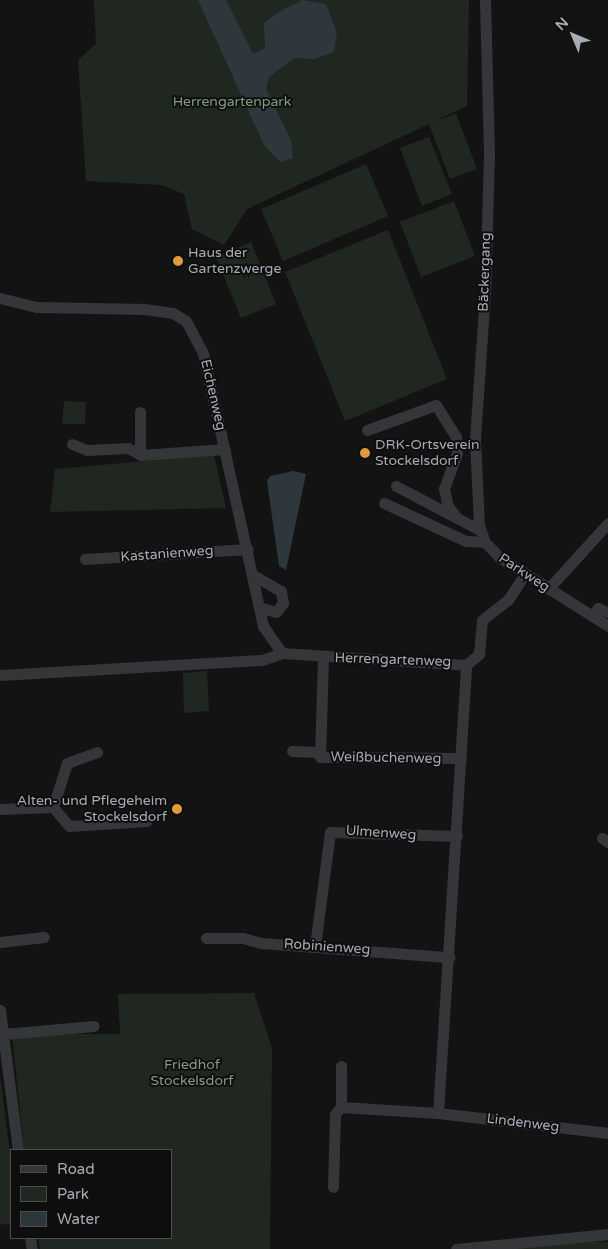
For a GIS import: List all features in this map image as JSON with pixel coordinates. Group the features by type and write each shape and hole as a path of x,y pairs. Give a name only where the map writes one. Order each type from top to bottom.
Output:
{"street":[{"name":"Bäckergang","path":"485,0 486,292 475,440 480,530 485,542"},
{"name":"Eichenweg","path":"0,298 36,307 144,309 173,314 186,321 203,353 248,549 263,626 282,653"},
{"path":"367,430 403,421 436,405 456,437 457,453 444,489 448,506 457,518"},
{"path":"140,412 140,454"},
{"path":"72,444 87,450 128,448 140,454 225,449"},
{"path":"396,486 480,530"},
{"path":"384,503 466,541 485,542"},
{"path":"548,589 608,523"},
{"name":"Parkweg","path":"485,542 525,574 608,626"},
{"name":"Kastanienweg","path":"85,560 248,549"},
{"path":"466,665 479,654 482,620 508,600 525,574"},
{"path":"253,576 281,591 283,603 276,612 259,607"},
{"path":"592,616 598,608 607,612"},
{"name":"Herrengartenweg","path":"0,675 262,660 282,653 466,665 457,836 438,1113"},
{"name":"Weißbuchenweg","path":"323,657 320,757 461,758"},
{"path":"292,751 320,752"},
{"path":"53,807 67,763 97,752"},
{"path":"0,809 53,807"},
{"path":"53,807 70,826 148,821"},
{"name":"Ulmenweg","path":"315,946 330,832 457,836"},
{"path":"0,942 44,937"},
{"name":"Robinienweg","path":"206,938 449,957"},
{"path":"0,1010 18,1149"},
{"path":"4,1034 94,1026"},
{"path":"334,1187 335,1114 341,1107 341,1066"},
{"name":"Lindenweg","path":"341,1107 438,1113 608,1133"},
{"path":"456,1249 608,1234"}],"green space":[{"name":"Herrengartenpark","path":"94,0 469,0 467,106 433,122 456,114 477,169 450,179 429,124 247,209 224,245 192,229 184,194 162,185 86,181 78,60 96,44"},
{"path":"429,137 452,194 422,206 400,148"},
{"path":"366,164 388,216 283,261 261,209"},
{"path":"454,201 475,256 421,277 400,222"},
{"path":"388,230 447,379 345,421 285,272"},
{"path":"251,242 276,304 241,318 216,257"},
{"path":"64,401 86,402 85,424 62,424"},
{"path":"214,455 226,508 50,512 55,469"},
{"path":"207,671 209,711 184,713 183,673"},
{"name":"Friedhof Stockelsdorf","path":"254,993 272,1048 270,1249 40,1249 38,1239 172,1239 172,1149 24,1149 12,1034 120,1034 118,994"},
{"path":"0,1076 10,1152 10,1225 0,1224"},
{"path":"608,1242 608,1249 497,1249"}],"water":[{"path":"198,0 226,0 253,54 265,48 264,23 279,12 303,0 326,4 337,32 334,52 315,59 294,58 269,77 266,89 291,140 293,158 280,162 264,145"},
{"path":"293,471 306,474 286,570 279,566 267,481 270,476"}],"place":[{"name":"Haus der Gartenzwerge","path":"178,261"},
{"name":"DRK-Ortsverein Stockelsdorf","path":"365,453"},
{"name":"Alten- und Pflegeheim Stockelsdorf","path":"177,809"}]}
